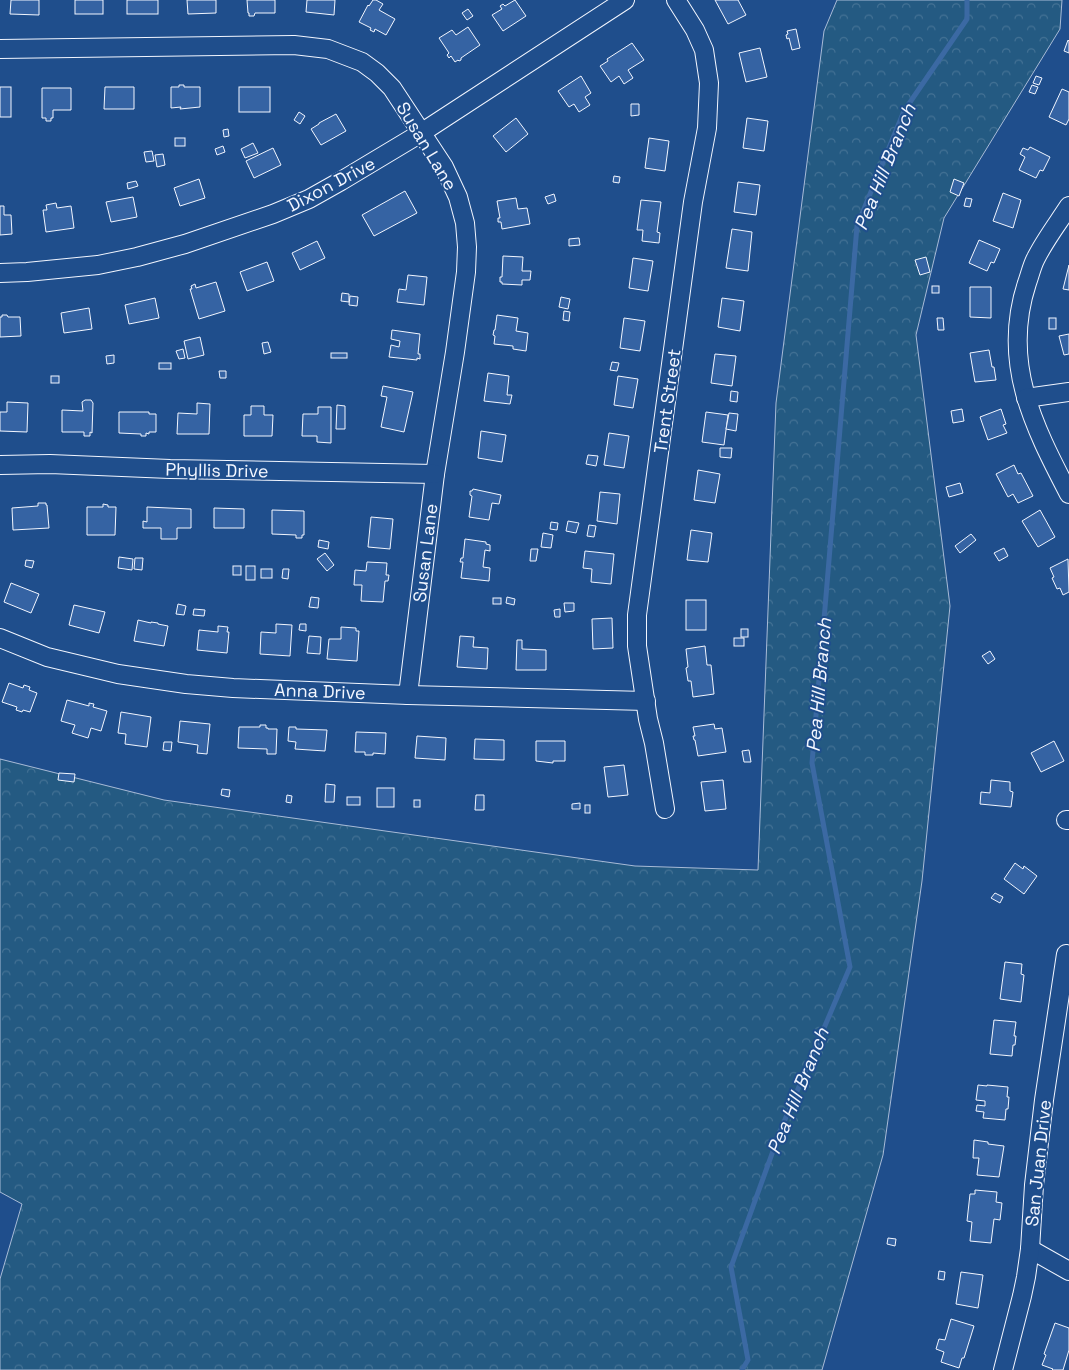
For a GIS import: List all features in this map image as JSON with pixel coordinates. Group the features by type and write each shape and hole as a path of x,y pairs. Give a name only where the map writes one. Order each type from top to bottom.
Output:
{"street":[{"name":"Dixon Drive","path":"0,273 98,265 137,257 185,244 273,214 309,199 422,133 625,0"},
{"name":"Trent Street","path":"665,809 648,719 637,646 637,615 694,202 707,128 709,83 704,50 696,30 676,0"},
{"name":"Susan Lane","path":"0,49 294,45 328,49 362,62 378,73 392,88 444,167 458,197 465,223 467,247 466,272 455,352 434,474 408,695"},
{"path":"1069,206 1035,258 1019,316 1018,365 1026,398 1042,441 1069,494"},
{"path":"1026,398 1069,392"},
{"name":"Phyllis Drive","path":"0,465 50,464 170,469 434,474"},
{"name":"Anna Drive","path":"0,638 47,657 118,674 186,684 233,688 408,695 646,701"},
{"name":"San Juan Drive","path":"1003,1370 1022,1296 1030,1249 1034,1184 1044,1100 1066,954"},
{"path":"1030,1249 1069,1271"}],"green space":[{"path":"837,0 1062,0 1060,29 944,218 916,335 950,606 922,881 883,1155 822,1370 0,1370 0,1279 22,1204 0,1192 0,759 164,800 635,866 758,870 776,403 824,31"}],"building":[{"path":"11,0 39,0 39,15 10,14"},
{"path":"75,0 103,0 103,14 75,14"},
{"path":"127,0 158,0 158,14 127,14"},
{"path":"187,0 216,0 216,13 188,14"},
{"path":"247,0 275,0 275,13 255,13 254,16 249,16"},
{"path":"307,0 335,0 334,15 306,12"},
{"path":"373,0 383,4 379,10 395,19 386,35 375,29 374,32 370,30 371,28 359,22 368,5"},
{"path":"515,0 526,16 503,31 492,15 502,9 500,6 503,4 505,6"},
{"path":"715,0 738,0 746,15 728,24"},
{"path":"468,9 473,16 467,20 462,13"},
{"path":"468,27 480,45 461,58 461,60 455,62 451,56 449,58 447,55 449,53 439,38 452,30 456,35"},
{"path":"796,29 800,48 792,50 789,38 787,39 786,35 788,34 787,31"},
{"path":"1069,41 1069,53 1064,51"},
{"path":"632,43 644,60 628,70 633,78 624,84 619,76 611,82 600,66 608,61 607,59"},
{"path":"760,48 767,77 746,82 739,53"},
{"path":"581,76 591,93 585,97 590,105 579,112 574,104 569,107 558,91"},
{"path":"1036,76 1042,78 1039,85 1033,83"},
{"path":"179,85 184,85 184,87 200,87 200,107 171,108 171,87 179,87"},
{"path":"1032,85 1038,87 1035,94 1029,92"},
{"path":"0,87 11,87 11,117 0,117"},
{"path":"105,87 134,87 134,109 104,109"},
{"path":"239,87 270,87 270,112 239,112"},
{"path":"42,88 71,88 71,110 53,110 51,121 46,121 46,118 42,118"},
{"path":"1062,89 1069,92 1069,119 1066,125 1049,117"},
{"path":"631,104 639,104 639,115 631,116"},
{"path":"299,112 305,116 300,124 294,120"},
{"path":"336,114 346,131 321,145 311,129"},
{"path":"516,118 528,134 506,152 493,136"},
{"path":"747,118 768,121 764,151 743,148"},
{"path":"228,129 229,136 224,137 223,130"},
{"path":"175,138 185,138 185,146 175,146"},
{"path":"649,138 669,141 665,171 645,168"},
{"path":"253,143 258,153 245,158 241,149"},
{"path":"223,146 225,152 217,155 215,149"},
{"path":"1030,147 1050,157 1043,171 1040,170 1036,178 1019,170 1025,157 1020,154 1023,148 1028,150"},
{"path":"273,148 281,165 254,178 246,161"},
{"path":"152,151 154,161 146,162 144,152"},
{"path":"163,154 165,165 157,167 155,155"},
{"path":"614,176 620,177 619,183 613,182"},
{"path":"199,179 205,198 180,206 174,188"},
{"path":"954,179 964,183 959,196 950,192"},
{"path":"136,181 138,186 128,189 127,183"},
{"path":"738,182 760,185 756,215 734,212"},
{"path":"405,191 417,213 374,236 362,215"},
{"path":"1003,193 1021,200 1013,228 993,221"},
{"path":"554,194 556,201 548,204 545,197"},
{"path":"133,197 137,217 111,222 106,202"},
{"path":"516,198 518,209 527,208 530,224 502,229 501,222 498,222 498,218 500,218 497,201"},
{"path":"966,198 972,199 970,207 964,206"},
{"path":"641,200 661,202 657,232 660,233 659,243 642,241 643,230 637,230"},
{"path":"56,203 57,208 71,206 74,228 46,232 43,210 47,210 46,205"},
{"path":"0,206 4,206 4,215 11,215 12,234 0,235"},
{"path":"732,229 752,232 748,271 726,268"},
{"path":"579,238 580,245 569,246 569,239"},
{"path":"979,240 1000,249 994,263 991,262 987,271 969,263"},
{"path":"317,241 325,258 300,270 292,253"},
{"path":"503,256 523,257 522,271 531,271 530,280 522,280 522,285 502,284 500,277 502,277"},
{"path":"926,257 930,272 920,275 915,260"},
{"path":"633,258 653,261 648,291 629,288"},
{"path":"267,262 274,281 247,291 240,272"},
{"path":"1069,265 1069,290 1063,289"},
{"path":"408,275 427,277 424,305 397,302 399,289 406,290"},
{"path":"216,282 225,311 199,319 190,289 192,289 191,286 195,284 196,288"},
{"path":"932,286 939,286 939,293 932,293"},
{"path":"970,287 991,287 991,318 970,317"},
{"path":"342,293 349,294 349,302 341,301"},
{"path":"350,296 358,297 357,306 349,305"},
{"path":"561,297 570,299 568,309 559,307"},
{"path":"155,298 159,318 129,324 125,305"},
{"path":"722,298 744,301 740,331 718,327"},
{"path":"89,308 92,329 64,333 61,313"},
{"path":"564,311 570,312 569,321 563,320"},
{"path":"2,315 20,317 21,336 0,337 0,317"},
{"path":"497,315 518,318 516,331 528,333 526,351 513,349 513,346 494,344 495,336 493,335"},
{"path":"624,318 645,321 640,351 620,348"},
{"path":"937,318 943,318 944,330 938,330"},
{"path":"1049,318 1056,318 1056,329 1049,329"},
{"path":"392,330 420,334 418,354 420,354 420,359 389,357 391,345 399,347 400,341 391,339"},
{"path":"1069,334 1069,354 1064,355 1059,336"},
{"path":"200,337 204,355 188,359 184,341"},
{"path":"268,342 271,352 264,354 262,343"},
{"path":"183,349 185,358 179,359 176,351"},
{"path":"989,350 996,380 975,382 970,353"},
{"path":"331,353 347,353 347,358 331,358"},
{"path":"715,354 736,356 732,386 711,383"},
{"path":"114,355 114,363 107,364 106,356"},
{"path":"612,362 619,363 617,371 610,370"},
{"path":"159,363 171,363 171,369 159,369"},
{"path":"219,371 226,371 226,378 220,378"},
{"path":"488,373 509,376 507,395 512,395 510,404 484,401"},
{"path":"51,376 59,376 59,383 51,383"},
{"path":"618,376 638,379 633,408 614,405"},
{"path":"383,386 413,392 404,432 381,427 387,397 381,396"},
{"path":"731,391 738,392 737,402 730,401"},
{"path":"91,400 93,403 92,433 90,432 90,436 84,436 84,432 62,432 62,410 83,411 82,402"},
{"path":"7,402 28,403 27,432 0,431 0,412 7,412"},
{"path":"197,403 210,404 209,434 177,434 178,413 197,414"},
{"path":"337,405 345,406 345,429 336,429"},
{"path":"251,406 264,406 264,415 273,415 272,436 244,436 244,415 251,415"},
{"path":"318,407 331,407 331,443 317,442 317,436 302,436 303,414 318,414"},
{"path":"962,409 964,421 953,423 951,411"},
{"path":"1001,409 1006,424 1003,425 1007,433 988,440 980,417"},
{"path":"119,412 149,412 149,414 156,414 156,432 146,433 146,436 119,433"},
{"path":"706,412 728,415 724,445 702,442"},
{"path":"729,413 738,414 736,431 726,429"},
{"path":"481,431 506,435 502,462 478,458"},
{"path":"609,433 629,436 624,468 604,465"},
{"path":"720,448 732,448 731,458 720,457"},
{"path":"588,455 598,456 596,466 586,464"},
{"path":"1014,465 1018,474 1021,473 1033,496 1018,503 1013,494 1008,497 996,474"},
{"path":"698,470 720,474 715,503 694,500"},
{"path":"960,483 963,493 949,497 946,487"},
{"path":"473,489 501,495 499,504 492,503 489,520 469,517 472,496 470,491"},
{"path":"600,492 620,494 617,524 597,521"},
{"path":"38,503 46,503 47,505 49,528 13,530 12,508 38,506"},
{"path":"103,504 108,505 108,507 116,507 115,535 87,535 87,507 103,507"},
{"path":"147,507 191,509 191,528 177,528 177,539 161,539 161,528 143,528 143,521 147,522"},
{"path":"214,508 244,509 244,528 214,528"},
{"path":"272,510 304,511 304,535 302,535 302,538 296,538 296,535 272,534"},
{"path":"1040,510 1055,537 1038,547 1022,521"},
{"path":"371,517 393,519 390,549 368,547"},
{"path":"568,521 579,523 576,533 566,531"},
{"path":"551,522 558,523 557,530 550,529"},
{"path":"589,525 596,526 594,537 587,536"},
{"path":"691,530 712,533 708,562 687,560"},
{"path":"543,533 553,535 551,548 541,547"},
{"path":"971,534 976,540 960,553 955,546"},
{"path":"465,539 486,542 486,544 490,545 490,551 485,550 483,567 490,568 489,581 461,578 463,562 460,562 461,558 463,558"},
{"path":"319,540 329,542 328,549 318,547"},
{"path":"1004,548 1008,556 999,561 994,553"},
{"path":"531,549 538,549 536,561 530,561"},
{"path":"585,551 614,554 611,584 591,582 592,569 583,568"},
{"path":"325,553 334,565 327,571 317,559"},
{"path":"119,557 133,559 132,570 118,568"},
{"path":"135,558 143,558 142,570 134,569"},
{"path":"1068,559 1069,592 1063,595 1060,588 1057,589 1050,568"},
{"path":"26,560 34,561 32,568 25,566"},
{"path":"367,562 387,563 386,575 389,575 388,581 385,581 383,602 361,601 362,585 354,585 355,570 366,571"},
{"path":"233,566 241,566 241,575 233,575"},
{"path":"246,566 255,566 255,580 246,580"},
{"path":"261,569 272,569 272,578 261,578"},
{"path":"283,569 289,569 288,579 282,578"},
{"path":"11,583 39,594 31,613 4,602"},
{"path":"311,597 319,598 318,608 309,607"},
{"path":"507,597 515,599 514,605 506,603"},
{"path":"493,598 501,598 501,604 493,604"},
{"path":"686,600 706,600 706,630 686,630"},
{"path":"564,603 574,603 574,611 565,612"},
{"path":"178,604 186,606 184,615 176,614"},
{"path":"74,605 105,612 99,633 69,625"},
{"path":"194,609 205,610 204,616 193,615"},
{"path":"560,609 560,617 555,617 554,610"},
{"path":"612,618 613,648 593,649 592,619"},
{"path":"138,620 168,626 164,646 134,641"},
{"path":"276,624 292,625 290,656 260,654 261,632 276,633"},
{"path":"300,624 306,624 306,631 299,630"},
{"path":"218,626 228,627 227,653 197,650 199,630 218,632"},
{"path":"341,627 356,628 356,631 359,631 357,661 327,659 329,639 341,639"},
{"path":"741,629 748,629 748,637 741,637"},
{"path":"309,636 321,637 320,654 307,653"},
{"path":"460,636 474,637 473,647 488,648 487,669 457,667"},
{"path":"734,638 744,638 744,646 734,646"},
{"path":"517,640 522,640 522,649 546,650 546,670 516,670"},
{"path":"705,646 707,665 711,665 714,694 693,697 691,681 688,681 686,668 688,667 686,649"},
{"path":"990,651 995,659 988,664 982,656"},
{"path":"9,683 23,688 24,685 30,687 29,690 37,693 30,712 16,710 17,707 2,702"},
{"path":"67,700 89,706 89,703 94,704 93,707 107,711 101,731 91,728 88,738 72,733 75,725 61,721"},
{"path":"121,712 151,717 147,747 125,744 126,734 118,733"},
{"path":"180,721 210,724 207,754 197,753 198,745 178,742"},
{"path":"714,724 715,729 722,728 726,752 698,756 693,736 695,736 693,727"},
{"path":"260,725 266,725 268,729 277,729 276,754 267,754 267,749 238,748 239,727 260,727"},
{"path":"289,727 327,730 325,751 295,749 296,742 288,741"},
{"path":"356,732 386,733 385,754 373,753 373,755 365,755 365,752 355,752"},
{"path":"417,736 446,738 445,760 415,758"},
{"path":"475,739 504,740 504,760 474,759"},
{"path":"536,741 565,741 565,761 553,761 553,763 536,761"},
{"path":"1054,741 1064,761 1041,772 1031,753"},
{"path":"164,742 172,742 171,751 163,750"},
{"path":"749,750 751,762 744,762 742,751"},
{"path":"624,765 628,795 608,797 604,767"},
{"path":"59,773 75,774 74,782 58,780"},
{"path":"723,780 726,809 705,811 701,782"},
{"path":"991,780 1010,782 1010,791 1013,792 1011,807 980,804 981,792 990,793"},
{"path":"326,784 335,785 334,802 325,802"},
{"path":"377,788 394,788 394,807 377,807"},
{"path":"222,789 230,790 229,797 221,795"},
{"path":"287,795 292,796 291,803 286,802"},
{"path":"476,795 484,795 484,810 475,810"},
{"path":"347,797 360,797 360,805 347,805"},
{"path":"414,800 420,800 420,807 414,807"},
{"path":"580,803 580,809 572,809 572,804"},
{"path":"585,805 590,805 590,813 585,813"},
{"path":"1015,863 1023,869 1024,866 1037,876 1024,894 1004,879"},
{"path":"995,893 1003,897 1000,903 991,898"},
{"path":"1005,962 1022,964 1021,974 1024,975 1021,1002 1000,999"},
{"path":"994,1020 1016,1022 1015,1045 1013,1045 1012,1056 990,1054"},
{"path":"978,1085 1008,1087 1008,1109 1006,1109 1005,1120 983,1118 984,1112 976,1111 977,1105 985,1106 985,1101 976,1100"},
{"path":"974,1140 1004,1146 999,1177 977,1175 979,1158 973,1158"},
{"path":"975,1190 997,1192 996,1202 1002,1203 1000,1220 994,1219 991,1243 970,1241 972,1222 967,1221 970,1194 975,1194"},
{"path":"888,1238 896,1239 895,1246 887,1244"},
{"path":"939,1271 945,1272 944,1280 938,1279"},
{"path":"961,1272 983,1275 978,1308 956,1304"},
{"path":"951,1319 974,1326 959,1368 941,1362 944,1352 936,1349 939,1339 945,1340"},
{"path":"1055,1323 1069,1328 1069,1350 1063,1370 1052,1370 1042,1365"}],"waterway":[{"name":"Pea Hill Branch","path":"742,1370 748,1360 731,1267 781,1129 850,967 812,763 857,226 904,111 967,19 967,0"}]}
